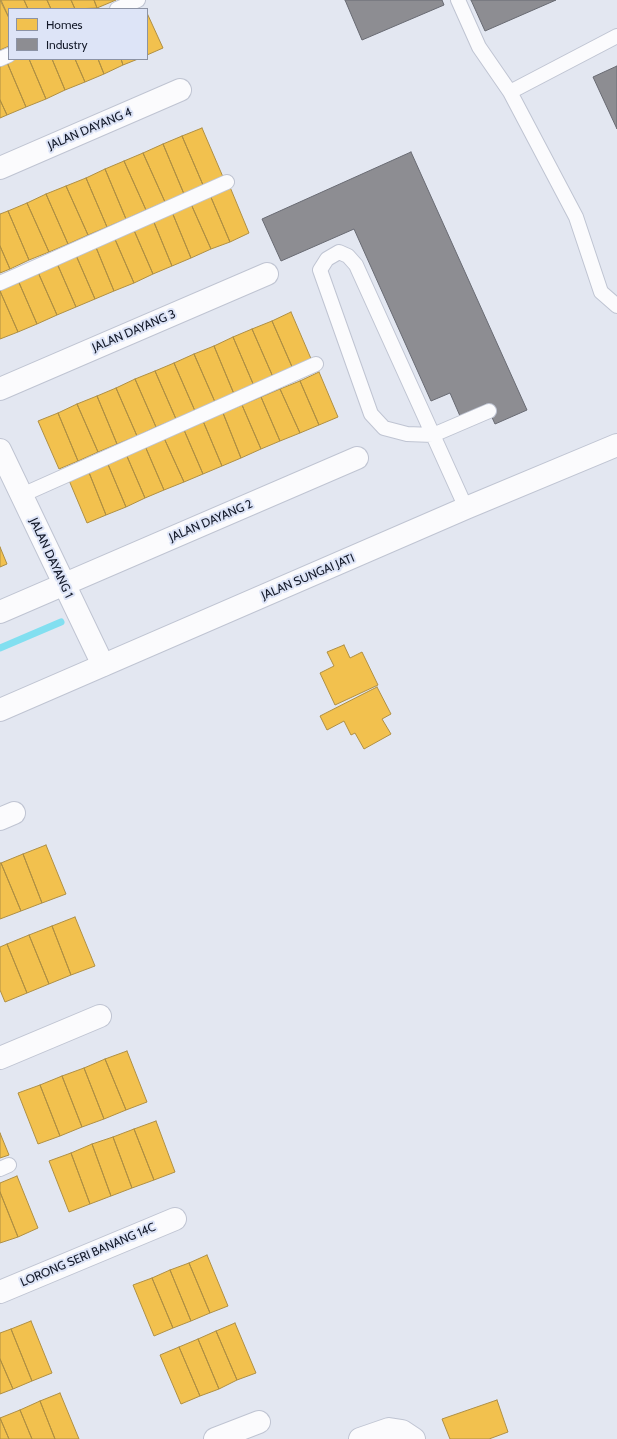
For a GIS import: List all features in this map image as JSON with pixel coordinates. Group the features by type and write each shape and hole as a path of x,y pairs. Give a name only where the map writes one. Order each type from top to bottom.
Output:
{"street":[{"name":"JALAN DAYANG 4","path":"0,168 180,90"},
{"name":"JALAN DAYANG 3","path":"0,389 267,274"},
{"name":"JALAN SUNGAI JATI","path":"0,710 466,508 617,445"},
{"name":"JALAN DAYANG 1","path":"0,450 103,665"},
{"name":"JALAN DAYANG 2","path":"0,612 357,458"},
{"path":"0,1058 100,1016"},
{"name":"LORONG SERI BANANG 14C","path":"0,1292 176,1219"},
{"path":"215,1439 259,1422"},
{"path":"360,1439 389,1429 402,1431 414,1439"}],"lane":[{"path":"119,8 138,0"},
{"path":"458,0 479,46 510,92 576,217 601,292 617,306"},
{"path":"510,92 617,36"},
{"path":"0,283 227,182"},
{"path":"466,508 433,435 356,265 348,256 339,252 328,259 320,270 371,414 384,428 407,434 433,435 489,411"},
{"path":"22,495 316,364"}],"building: Homes":[{"path":"0,0 8,16 8,46 0,50"},
{"path":"1,0 24,0 28,8 8,8 8,16"},
{"path":"24,0 47,0 51,8 28,8"},
{"path":"47,0 71,0 75,8 51,8"},
{"path":"71,0 94,0 97,8 75,8"},
{"path":"94,0 116,0 97,8"},
{"path":"148,15 163,48 148,55"},
{"path":"6,60 29,60 46,99 26,107"},
{"path":"6,60 26,107 7,115 0,100 0,63"},
{"path":"29,60 52,60 65,90 46,99"},
{"path":"52,60 75,60 85,82 65,90"},
{"path":"75,60 98,60 104,74 85,82"},
{"path":"98,60 121,60 123,65 104,74"},
{"path":"121,60 136,60 123,65"},
{"path":"0,100 7,115 0,118"},
{"path":"202,128 223,177 203,185 182,136"},
{"path":"182,136 203,185 184,194 163,144"},
{"path":"163,144 184,194 165,202 143,153"},
{"path":"143,153 165,202 146,210 124,161"},
{"path":"124,161 146,210 126,219 105,169"},
{"path":"105,169 126,219 107,227 86,178"},
{"path":"86,178 107,227 88,235 66,186"},
{"path":"66,186 88,235 68,244 46,194"},
{"path":"230,187 249,233 230,242 210,195"},
{"path":"46,194 68,244 49,252 27,203"},
{"path":"210,195 230,242 211,249 191,204"},
{"path":"27,203 49,252 29,260 8,211"},
{"path":"191,204 211,249 191,258 172,212"},
{"path":"8,211 29,260 10,269 0,246 0,214"},
{"path":"172,212 191,258 172,266 153,220"},
{"path":"153,220 172,266 153,274 133,228"},
{"path":"133,228 153,274 134,283 114,237"},
{"path":"114,237 134,283 114,291 95,245"},
{"path":"95,245 114,291 95,299 75,253"},
{"path":"0,246 10,269 0,273"},
{"path":"75,253 95,299 76,307 56,261"},
{"path":"56,261 76,307 57,315 37,270"},
{"path":"37,270 57,315 37,324 17,278"},
{"path":"17,278 37,324 18,332 0,291 0,285"},
{"path":"0,291 18,332 0,339"},
{"path":"291,312 312,361 293,369 272,321"},
{"path":"272,321 293,369 273,377 252,329"},
{"path":"252,329 273,377 254,386 233,337"},
{"path":"233,337 254,386 234,394 214,346"},
{"path":"214,346 234,394 215,402 194,354"},
{"path":"194,354 215,402 195,411 174,363"},
{"path":"174,363 195,411 176,419 155,371"},
{"path":"155,371 176,419 156,427 135,379"},
{"path":"319,372 338,417 319,425 300,381"},
{"path":"135,379 156,427 137,436 116,388"},
{"path":"300,381 319,425 300,433 280,389"},
{"path":"116,388 137,436 117,444 97,396"},
{"path":"280,389 300,433 280,441 261,397"},
{"path":"97,396 117,444 98,452 77,404"},
{"path":"261,397 280,441 261,449 242,405"},
{"path":"77,404 98,452 78,461 58,413"},
{"path":"242,405 261,449 241,458 223,413"},
{"path":"58,413 78,461 59,469 38,421"},
{"path":"223,413 241,458 222,466 203,421"},
{"path":"203,421 222,466 203,474 184,430"},
{"path":"184,430 203,474 184,482 164,438"},
{"path":"164,438 184,482 164,490 145,446"},
{"path":"145,446 164,490 145,498 126,454"},
{"path":"126,454 145,498 126,507 107,462"},
{"path":"107,462 126,507 106,515 88,470"},
{"path":"88,470 106,515 87,523 68,478"},
{"path":"0,547 7,564 0,567"},
{"path":"344,645 350,658 362,652 378,685 335,705 320,673 334,666 327,652"},
{"path":"377,687 391,714 382,719 391,734 364,749 355,733 351,735 344,721 327,730 320,716"},
{"path":"46,845 66,894 42,903 23,854"},
{"path":"23,854 42,903 21,911 1,863"},
{"path":"0,863 21,911 0,919"},
{"path":"75,917 95,966 71,975 52,926"},
{"path":"52,926 71,975 49,984 29,935"},
{"path":"29,935 49,984 27,993 7,944"},
{"path":"7,944 27,993 5,1002 0,990 0,947"},
{"path":"127,1051 147,1102 126,1110 105,1059"},
{"path":"105,1059 126,1110 104,1119 84,1068"},
{"path":"84,1068 104,1119 82,1127 62,1076"},
{"path":"62,1076 82,1127 60,1136 40,1085"},
{"path":"40,1085 60,1136 38,1144 18,1093"},
{"path":"156,1121 175,1172 154,1180 134,1129"},
{"path":"134,1129 154,1180 132,1188 113,1137"},
{"path":"0,1133 9,1155 0,1158"},
{"path":"113,1137 132,1188 111,1196 92,1144"},
{"path":"92,1144 111,1196 90,1204 71,1153"},
{"path":"71,1153 90,1204 69,1212 49,1161"},
{"path":"17,1176 38,1228 18,1237 0,1192 0,1183"},
{"path":"0,1192 18,1237 0,1243"},
{"path":"207,1255 228,1306 210,1313 189,1263"},
{"path":"189,1263 210,1313 191,1321 170,1270"},
{"path":"170,1270 191,1321 173,1328 152,1278"},
{"path":"152,1278 173,1328 154,1336 133,1285"},
{"path":"31,1321 52,1373 32,1381 11,1329"},
{"path":"235,1323 256,1373 237,1380 216,1331"},
{"path":"11,1329 32,1381 13,1389 0,1359 0,1333"},
{"path":"216,1331 237,1380 219,1389 198,1339"},
{"path":"198,1339 219,1389 200,1396 179,1347"},
{"path":"179,1347 200,1396 181,1404 160,1355"},
{"path":"0,1359 13,1389 0,1394"},
{"path":"60,1393 79,1439 55,1439 40,1401"},
{"path":"497,1400 508,1432 489,1439 450,1439 442,1419"},
{"path":"40,1401 55,1439 32,1439 20,1410"},
{"path":"20,1410 32,1439 9,1439 0,1418"},
{"path":"0,1418 9,1439 0,1439"}],"building: Industry":[{"path":"345,0 442,0 444,5 362,40"},
{"path":"471,0 556,0 485,31"},
{"path":"617,66 617,129 593,77"},
{"path":"411,152 527,410 495,424 486,404 460,416 450,393 431,401 354,229 281,261 262,219"}],"waterway":[{"path":"0,648 61,622"}]}
